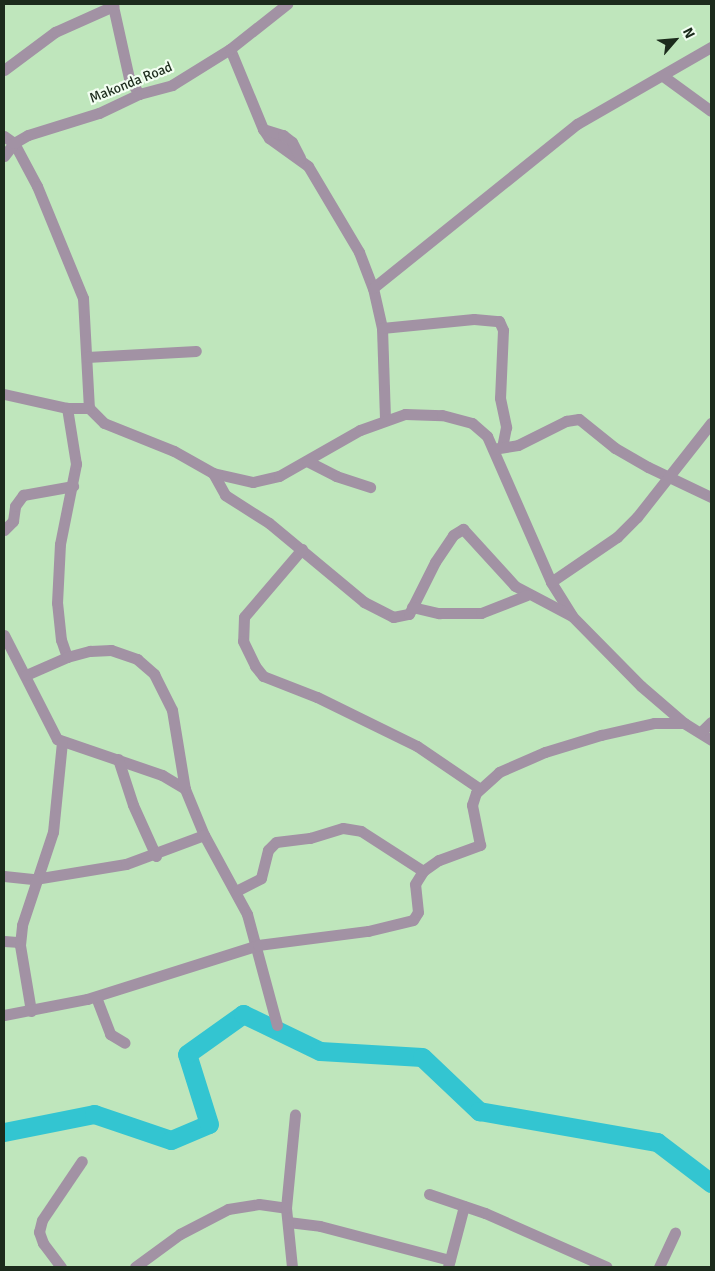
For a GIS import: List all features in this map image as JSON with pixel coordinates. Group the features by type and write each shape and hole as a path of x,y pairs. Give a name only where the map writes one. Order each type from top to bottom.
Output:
{"street":[{"name":"Makonda Road","path":"4,156 14,143 46,129 99,113 139,94 172,85 230,49 287,4"},
{"path":"4,70 55,32 113,6 129,78 139,94"},
{"path":"373,288 576,124 711,47"},
{"path":"230,49 263,129 283,135 292,142 300,158 314,174 346,230 373,288 382,328 386,419"},
{"path":"663,76 711,111"},
{"path":"4,136 14,143 38,186 82,298 89,408 104,423 174,451 213,473 239,480 264,482 307,461 360,430 386,419 418,413 460,419 478,426 498,448 551,582 572,616 610,657 684,724 701,732 711,740"},
{"path":"382,328 474,319 499,321 503,330 500,398 506,427 498,448"},
{"path":"87,357 196,351"},
{"path":"4,394 67,408 89,408"},
{"path":"67,408 75,445 73,486 58,565 61,640 67,657"},
{"path":"498,448 518,445 566,421 579,420 615,448 670,478 711,497"},
{"path":"551,582 617,537 670,478 711,423"},
{"path":"307,461 336,476 370,487"},
{"path":"213,473 225,495 269,523 376,609 393,617 403,617 412,607 453,535 463,529 515,586 527,595 572,616"},
{"path":"4,530 11,523 15,506 23,495 73,486"},
{"path":"302,549 244,617 243,641 255,666 263,676 317,698 417,746 480,789"},
{"path":"412,607 439,613 481,613 527,595"},
{"path":"4,635 57,739 175,780 185,789"},
{"path":"26,676 67,657 111,650 137,659 154,674 172,710 185,789 204,835 236,890 258,945 277,1025"},
{"path":"701,732 711,722"},
{"path":"4,1015 96,997 258,945 368,931 413,920 418,912 415,884 422,871 439,860 480,845 472,805 480,789 499,772 545,752 654,723 684,724"},
{"path":"31,1011 20,942 22,925 35,879 53,832 62,742"},
{"path":"118,759 133,805 156,856"},
{"path":"236,890 261,878 268,850 276,842 310,838 343,828 361,831 422,871"},
{"path":"4,876 35,879 126,864 156,856 204,835"},
{"path":"4,941 20,942"},
{"path":"96,997 108,1031 125,1043"},
{"path":"292,1267 286,1208 295,1114"},
{"path":"61,1267 42,1243 40,1232 42,1220 82,1161"},
{"path":"429,1194 464,1206 604,1267"},
{"path":"135,1267 180,1234 228,1209 259,1204 286,1208"},
{"path":"288,1222 320,1226 449,1263 464,1206"},
{"path":"659,1267 675,1232"}],"waterway":[{"path":"4,1132 94,1114 171,1140 209,1124 187,1054 243,1014 320,1051 422,1057 479,1111 657,1142 711,1183"}]}
